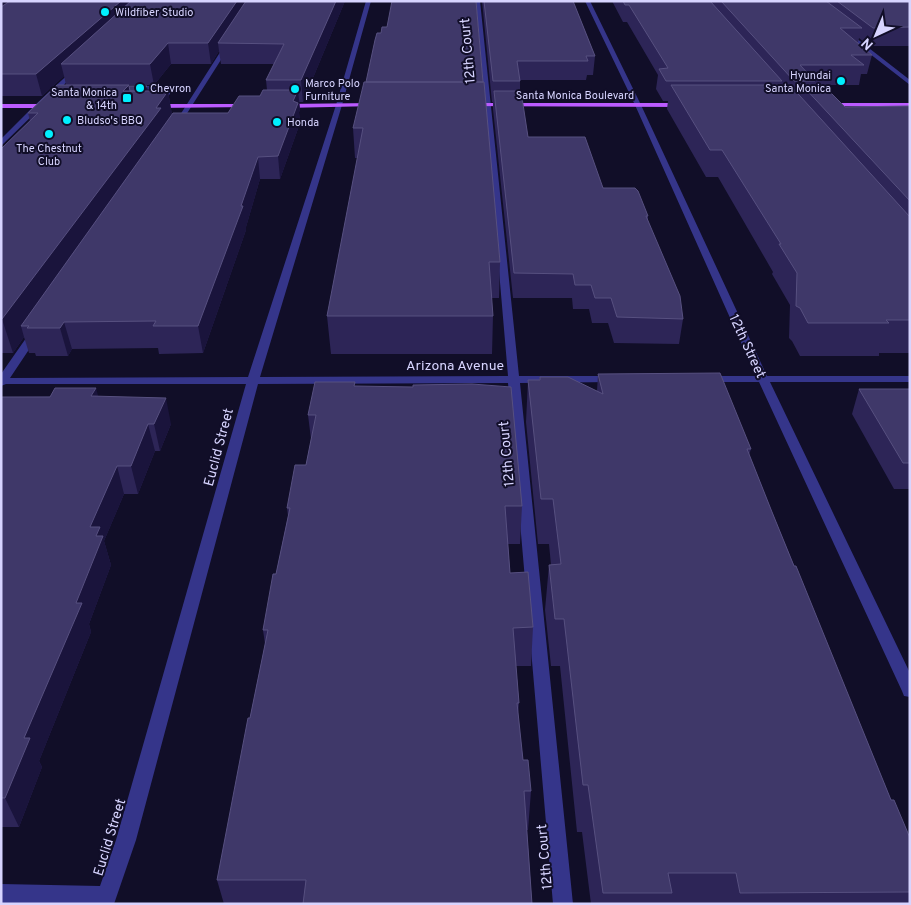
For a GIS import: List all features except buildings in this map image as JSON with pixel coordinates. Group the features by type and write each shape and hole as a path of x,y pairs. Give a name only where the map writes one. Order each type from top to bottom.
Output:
{"main road":[{"path":"821,105 910,104"},
{"name":"Santa Monica Boulevard","path":"459,105 687,105"},
{"path":"1,106 62,106"},
{"path":"142,106 259,106"},
{"path":"279,106 382,106"}],"street":[{"name":"Euclid Street","path":"105,900 128,831 253,380 339,106 369,1"},
{"name":"12th Court","path":"478,1 563,904"},
{"name":"12th Street","path":"587,1 638,105 763,379 910,690"},
{"path":"836,25 910,83"},
{"path":"169,136 231,40"},
{"path":"1,144 37,106 82,65"},
{"path":"126,88 170,88 160,106"},
{"path":"55,89 65,89"},
{"path":"2,381 42,323"},
{"name":"Arizona Avenue","path":"2,381 622,379"},
{"path":"691,379 910,379"},
{"path":"1,894 105,900"}],"place":[{"name":"Wildfiber Studio","path":"105,12"},
{"name":"Hyundai Santa Monica","path":"841,81"},
{"name":"Chevron","path":"140,88"},
{"name":"Marco Polo Furniture","path":"295,89"},
{"name":"Santa Monica & 14th","path":"127,98"},
{"name":"Bludso's BBQ","path":"67,120"},
{"name":"Honda","path":"277,122"},
{"name":"The Chestnut Club","path":"49,134"}]}
